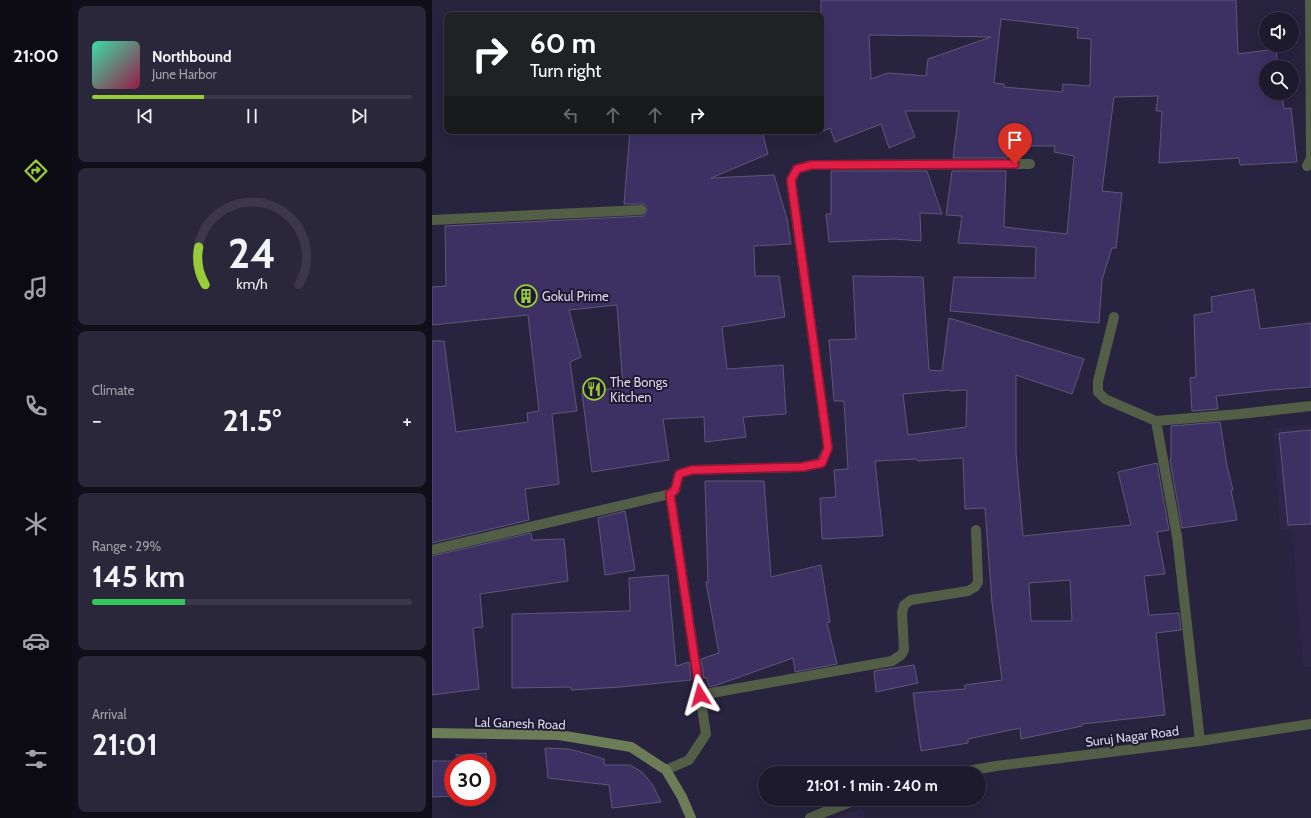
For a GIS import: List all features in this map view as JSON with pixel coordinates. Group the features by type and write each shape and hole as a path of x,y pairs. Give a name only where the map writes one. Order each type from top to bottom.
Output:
{"main road":[{"name":"Lal Ganesh Road","path":"432,734 559,735 630,747 666,770 682,797 691,818"}],"street":[{"path":"1307,166 1311,158 1310,0"},
{"path":"432,550 670,494 675,490 679,474 692,470 802,467 822,463 828,448 791,180 797,169 811,165 1030,164"},
{"path":"432,220 640,210"},
{"path":"1114,317 1098,381 1098,392 1105,399 1156,421 1311,406"},
{"path":"1156,421 1177,536 1200,741"},
{"path":"666,770 689,760 706,734 670,494"},
{"path":"700,695 892,661 901,655 904,650 902,613 904,606 911,600 968,591 978,582 976,530"},
{"name":"Suruj Nagar Road","path":"986,768 1200,741 1311,724"},
{"path":"810,818 840,806"}],"shaded area":[{"path":"1311,424 1311,667 1303,667 1292,529 1280,530 1273,428"},
{"path":"863,807 865,818 834,818"}],"building":[{"path":"821,0 1236,0 1238,54 1259,51 1276,52 1277,60 1259,60 1259,100 1283,100 1284,109 1291,108 1297,162 1240,165 1239,158 1159,163 1162,111 1156,111 1158,96 1114,97 1102,191 1122,193 1116,248 1112,248 1102,280 1099,323 950,311 954,277 1035,278 1036,247 958,243 962,216 946,215 952,171 1006,171 1004,227 1067,234 1074,156 1054,152 1055,146 1007,146 1007,158 953,158 959,111 905,111 915,137 889,148 881,124 835,142 830,128 824,131 824,12 821,12","holes":["1001,19 1078,28 1077,38 1091,39 1090,86 1063,84 1062,92 1004,87 1004,84 994,83","869,35 991,37 928,59 926,76 888,73 871,79"]},
{"path":"630,134 763,134 768,154 711,178 774,175 787,219 791,244 754,246 755,276 779,276 785,317 722,327 727,369 783,365 786,414 743,417 746,437 705,442 704,417 663,419 669,460 592,472 582,393 623,387 617,305 569,310 581,357 570,362 577,411 552,414 559,484 525,489 529,520 432,543 432,341 444,341 456,432 528,422 527,413 539,411 528,315 432,325 432,287 446,286 445,226 644,216 647,210 644,204 624,204"},
{"path":"831,171 927,171 942,214 920,213 921,241 894,239 829,242 826,214 831,214"},
{"path":"853,276 923,277 929,370 942,371 949,318 1084,359 1072,394 1016,375 1016,453 1023,536 1131,525 1118,472 1157,463 1169,530 1157,532 1165,574 1144,576 1149,615 1179,613 1181,630 1156,633 1165,715 1082,724 1082,726 1021,739 1020,728 968,739 968,743 921,751 913,693 965,689 965,685 1002,680 992,603 985,508 965,509 963,458 918,461 917,459 875,461 883,536 822,539 820,498 836,497 834,470 848,469 844,401 834,401 829,340 856,339","holes":["967,390 966,427 908,435 903,394","1070,580 1072,621 1031,621 1029,583"]},
{"path":"1254,289 1260,329 1311,323 1311,387 1216,396 1218,409 1192,411 1190,378 1196,377 1194,315 1212,312 1211,297"},
{"path":"1220,422 1237,520 1182,528 1170,460 1171,426"},
{"path":"1311,430 1311,524 1288,525 1279,433"},
{"path":"705,481 764,481 771,577 821,565 830,622 827,623 837,664 795,672 793,658 709,687 707,678 704,678 701,659 719,653 706,582 708,582"},
{"path":"625,511 635,570 605,575 598,518"},
{"path":"531,533 532,540 564,539 568,581 480,594 483,627 473,628 479,689 432,695 432,556"},
{"path":"668,575 676,666 689,662 691,680 571,690 571,687 512,688 512,614 630,611 629,578"},
{"path":"914,665 918,683 876,692 874,671"},
{"path":"545,748 569,749 591,755 604,759 604,765 630,765 642,772 652,784 661,802 612,808 609,785 548,778"},
{"path":"432,761 444,761 444,796 432,797"}],"place":[{"name":"Gokul Prime","path":"526,296"},
{"name":"The Bongs Kitchen","path":"594,389"}],"route":[{"path":"700,695 670,494 675,490 679,474 692,470 802,467 822,463 828,448 791,180 797,169 811,165 1015,164"}]}
